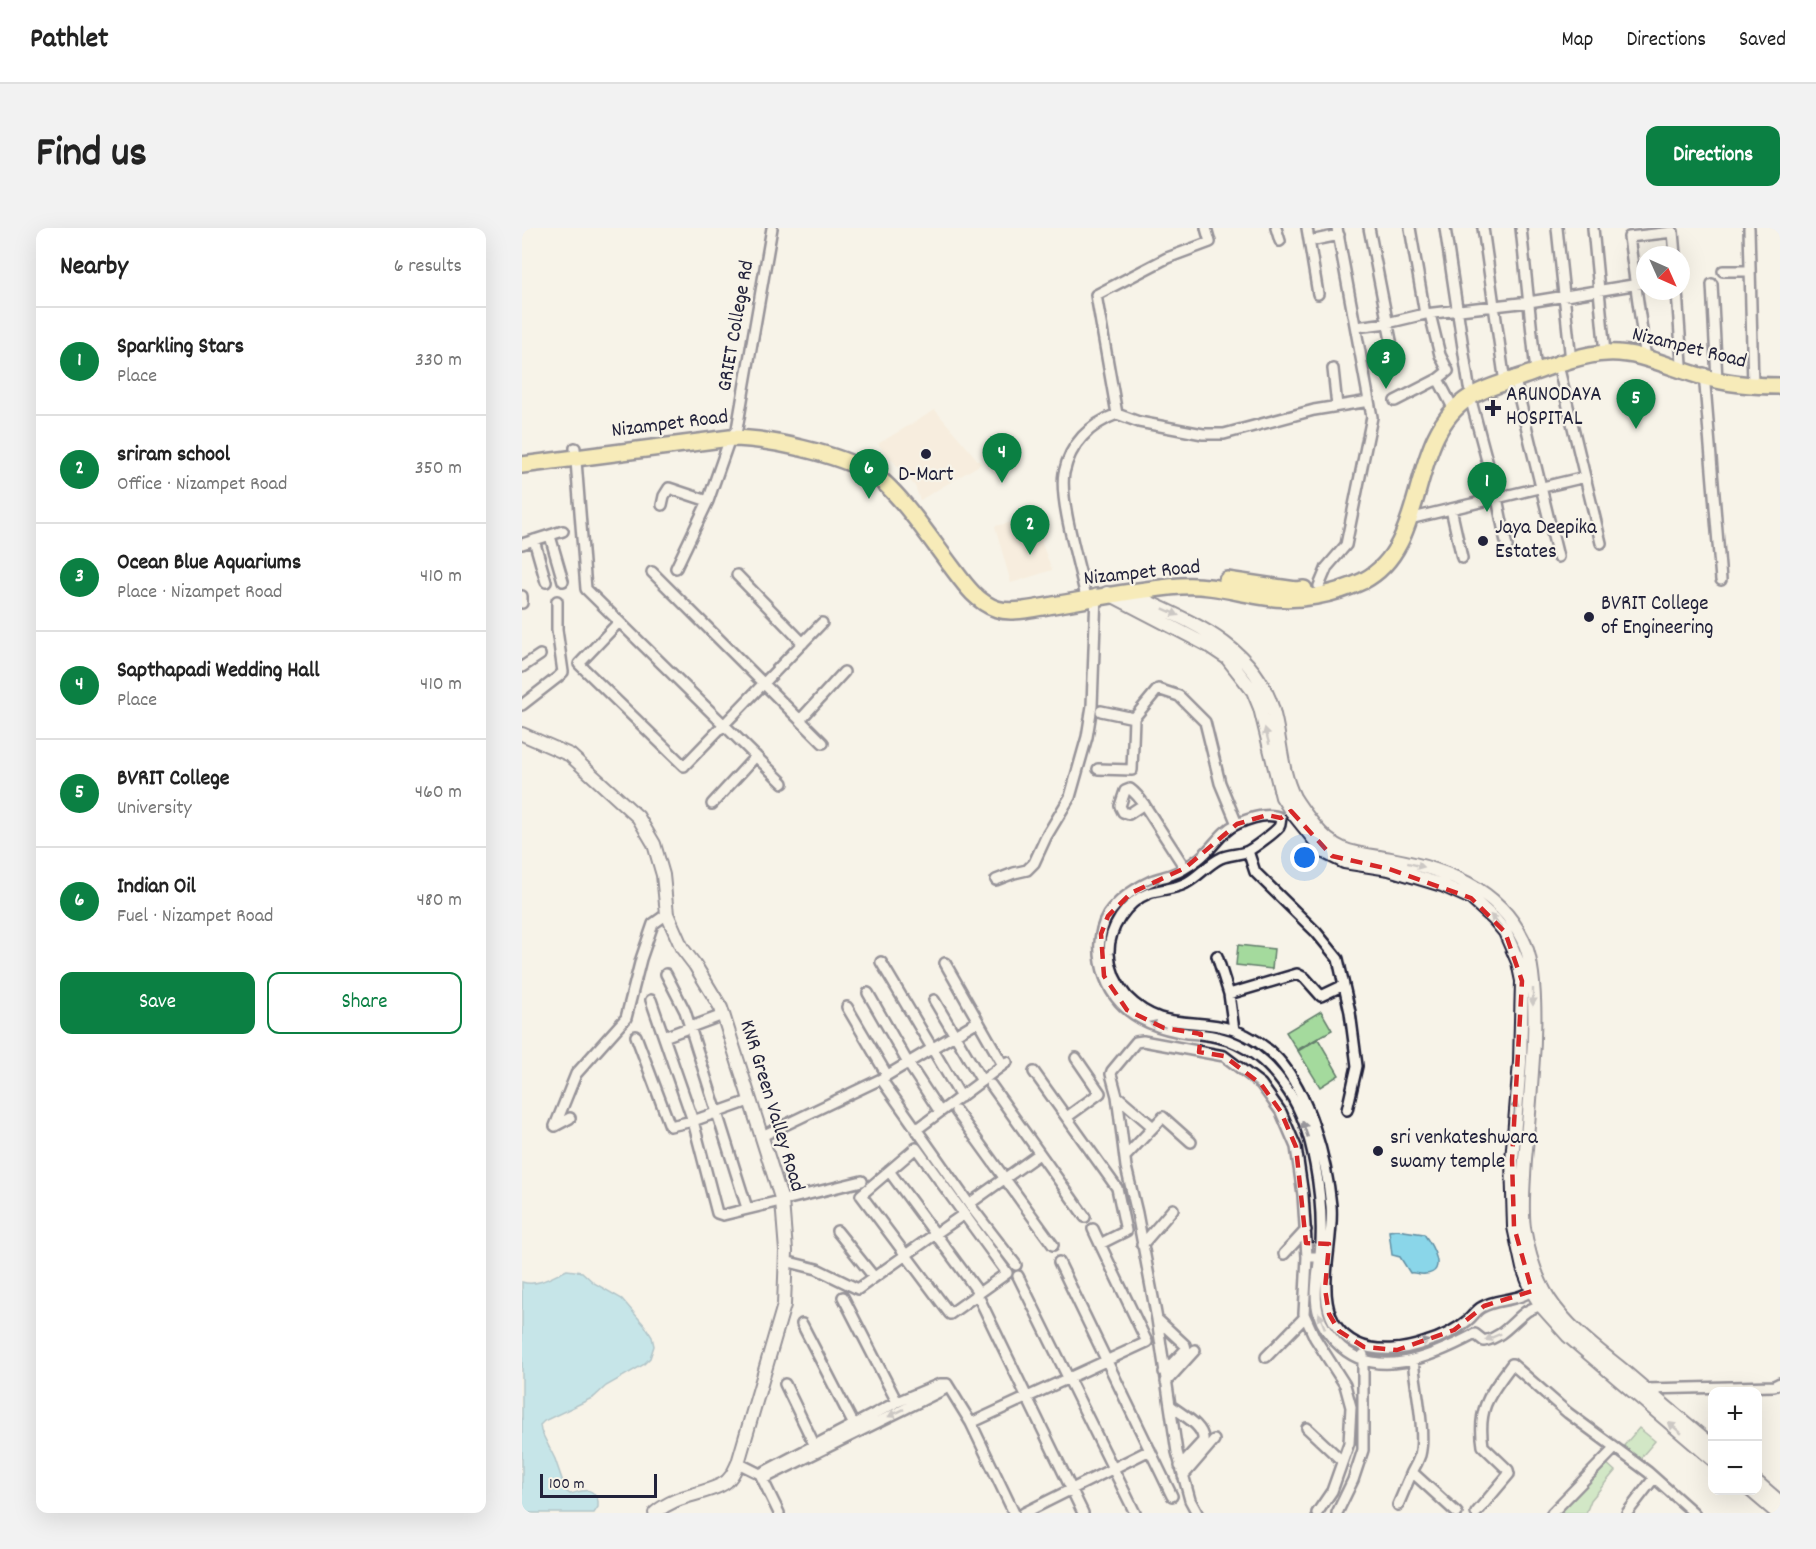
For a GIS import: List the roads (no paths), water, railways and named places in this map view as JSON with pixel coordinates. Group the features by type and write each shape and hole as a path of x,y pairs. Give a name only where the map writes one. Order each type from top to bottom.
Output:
{"main road":[{"name":"Nizampet Road","path":"522,457 733,434 790,445 848,462 872,473 884,483 974,595 989,606 1009,611 1024,610 1180,578 1199,577 1296,590 1352,577 1367,568 1385,550 1400,519 1425,444 1435,425 1451,404 1470,392 1564,360 1588,348 1622,353 1711,375 1780,386"},
{"name":"Nizampet Road","path":"1605,350 1645,352 1711,375"},
{"name":"Nizampet Road","path":"1753,383 1780,381"},
{"name":"Nizampet Road","path":"1106,593 1205,586 1268,597 1297,599 1340,590 1361,582 1376,572 1397,549 1409,519 1430,449 1440,429 1470,392"},
{"name":"Nizampet Road","path":"522,465 575,453"}],"street":[{"name":"GRIET College Rd","path":"676,568 708,501 733,434 772,228"},
{"path":"1118,414 1095,295 1167,258 1210,242 1206,228"},
{"path":"1276,228 1280,241"},
{"path":"1307,228 1318,294"},
{"path":"1369,228 1396,366"},
{"path":"1395,401 1438,379 1448,371 1440,355 1427,314 1410,228"},
{"path":"1445,228 1470,392 1507,547"},
{"path":"1483,228 1494,306 1510,377 1558,557"},
{"path":"1521,228 1535,369"},
{"path":"1557,228 1565,297 1564,360 1585,477 1601,543"},
{"path":"1593,228 1605,350"},
{"path":"1749,228 1753,383"},
{"path":"1310,241 1338,232 1372,417 1346,545 1327,567 1319,586"},
{"path":"1636,266 1629,237 1673,232 1674,246"},
{"path":"1723,271 1750,271"},
{"path":"1356,327 1427,314 1565,297 1636,284"},
{"path":"1712,284 1711,375 1720,580"},
{"path":"1641,300 1645,352"},
{"path":"1678,300 1682,364"},
{"path":"1333,369 1337,406"},
{"path":"1438,379 1451,404"},
{"path":"996,880 1027,870 1034,863 1046,837 1070,797 1088,737 1106,593 1066,510 1064,475 1072,450 1090,427 1118,414 1139,422 1214,434 1235,431 1314,410 1369,401"},
{"path":"575,453 586,589 783,783"},
{"path":"1409,519 1585,477"},
{"path":"662,505 663,496 669,488 708,501"},
{"path":"1451,509 1462,558"},
{"path":"522,544 563,531"},
{"path":"550,536 563,581"},
{"path":"534,540 546,582"},
{"path":"652,572 823,743"},
{"path":"737,575 803,643"},
{"path":"1106,593 1151,603 1202,627 1236,651 1259,680 1272,707 1288,781 1290,812 1278,828 1248,851 1221,858 1184,885 1148,894 1134,901 1121,916 1113,933 1109,952 1112,972 1121,991 1137,1007 1155,1017 1172,1022 1212,1025 1234,1030 1255,1041 1277,1059 1296,1084 1308,1110 1324,1167 1331,1206 1317,1298 1325,1329 1338,1344 1350,1355 1362,1361 1398,1363 1436,1353 1475,1334"},
{"path":"1106,593 1209,646 1227,658 1253,691 1260,708 1282,797 1290,812 1317,829 1338,848 1347,852 1411,864 1471,884 1498,903 1514,923 1524,941 1533,982 1533,1063 1523,1191 1524,1227 1537,1288 1568,1336 1708,1455"},
{"path":"522,596 522,603"},
{"path":"522,705 563,672 557,630 557,601"},
{"path":"1141,611 1151,603"},
{"path":"619,622 579,664 684,766 822,623"},
{"path":"522,667 540,655"},
{"path":"800,720 844,672"},
{"path":"1098,769 1132,770 1134,718 1158,689 1179,696 1205,722 1220,783 1237,824"},
{"path":"1101,711 1134,718"},
{"name":"KNR Green Valley Road","path":"522,734 570,755 638,817 654,844 663,876 667,914 682,948 721,1008 782,1201 785,1261 784,1305 738,1463 733,1474 723,1485 675,1499 655,1513"},
{"path":"712,804 756,756"},
{"path":"1144,804 1185,868"},
{"path":"1290,812 1267,815 1237,824 1226,830 1213,848 1185,868 1175,874 1151,881 1117,905 1108,916 1101,933 1099,950 1104,976 1113,995 1127,1010 1144,1021 1228,1040 1250,1050 1270,1065 1291,1094 1311,1145 1318,1179 1325,1289 1329,1314 1339,1331 1364,1347 1397,1350 1427,1342 1454,1330 1484,1306 1516,1298 1537,1288"},
{"path":"1213,848 1221,858"},
{"path":"1248,851 1255,872 1316,932 1338,959 1350,1012 1357,1066 1347,1110"},
{"path":"570,1118 555,1126 576,1074 626,1018 641,959 653,924 667,914"},
{"path":"1217,956 1229,994 1234,1030"},
{"path":"881,962 931,1050 961,1097"},
{"path":"916,1130 961,1097 987,1083 1005,1064 945,963"},
{"path":"666,974 685,1011 747,1208"},
{"path":"1229,994 1297,974 1305,978 1322,996 1344,985"},
{"path":"868,993 908,1063 940,1112"},
{"path":"651,1000 693,1121 717,1213 723,1215 862,1181"},
{"path":"933,1000 954,1036 1085,1217"},
{"path":"847,1007 884,1077 916,1130 1016,1266"},
{"path":"664,1037 723,1015"},
{"path":"762,1136 884,1077 978,1021"},
{"path":"1183,1049 1185,1032"},
{"path":"1199,1052 1200,1034"},
{"path":"636,1036 670,1126 693,1121 749,1101"},
{"path":"1240,1045 1244,1036"},
{"path":"1197,1513 1190,1500 1177,1452 1157,1319 1126,1167 1118,1096 1112,1071 1136,1042 1143,1041 1224,1056 1237,1064 1261,1084 1281,1112 1296,1147 1306,1230 1304,1314 1315,1338 1345,1385 1351,1407 1349,1443 1332,1491 1317,1513"},
{"path":"1067,1117 1100,1093 1076,1058"},
{"path":"1034,1072 1117,1188 1126,1231 1100,1244"},
{"path":"1118,1096 1153,1127"},
{"path":"956,1111 1053,1245"},
{"path":"1126,1156 1163,1117 1191,1142"},
{"path":"915,1148 963,1214 1007,1273 980,1296 950,1314 861,1195 915,1148"},
{"path":"969,1204 1039,1154"},
{"path":"889,1171 980,1296 1083,1513"},
{"path":"1142,1245 1173,1209"},
{"path":"785,1261 817,1269 858,1289 963,1214"},
{"path":"971,1423 1147,1342 1093,1229"},
{"path":"1284,1254 1306,1230"},
{"path":"837,1232 874,1277"},
{"path":"1306,1242 1323,1249"},
{"path":"1307,1257 1323,1249"},
{"path":"1059,1262 1172,1496"},
{"path":"1018,1276 1135,1513"},
{"path":"843,1297 897,1402"},
{"path":"1516,1298 1523,1302 1527,1312"},
{"path":"1469,1319 1475,1334 1484,1341 1499,1335 1527,1312 1545,1303"},
{"path":"1545,1303 1708,1441"},
{"path":"1266,1357 1305,1317"},
{"path":"1157,1319 1186,1348 1165,1377"},
{"path":"802,1324 854,1425"},
{"path":"1337,1513 1353,1480 1363,1450 1362,1361 1364,1347"},
{"path":"1165,1377 1195,1350"},
{"path":"1398,1505 1420,1454 1420,1415 1413,1360"},
{"path":"1476,1513 1509,1474 1508,1470 1483,1446 1481,1422 1482,1410 1488,1396 1512,1364 1568,1413 1654,1478 1694,1513"},
{"path":"761,1477 897,1402 940,1383 947,1384"},
{"path":"1645,1389 1774,1386 1780,1383"},
{"path":"785,1384 814,1446"},
{"path":"761,1477 943,1390 947,1384"},
{"path":"947,1384 971,1423 1014,1513"},
{"path":"1171,1406 1200,1429 1204,1437 1180,1466"},
{"path":"1307,1428 1342,1461"},
{"path":"1183,1476 1214,1440"},
{"path":"1552,1513 1615,1448"},
{"path":"1024,1513 1150,1450"},
{"path":"738,1463 761,1477 779,1513"},
{"path":"1412,1473 1457,1513"},
{"path":"1627,1513 1654,1478"},
{"path":"1762,1486 1780,1502"},
{"path":"1755,1495 1777,1513"}],"water":[{"path":"1389,1231 1424,1234 1436,1257 1436,1269 1423,1274 1410,1273 1400,1257 1392,1255"},
{"path":"567,1270 582,1272 594,1283 622,1299 645,1326 652,1337 654,1346 650,1358 643,1365 606,1386 594,1397 540,1425 566,1491 570,1494 587,1490 593,1493 598,1501 598,1507 594,1513 522,1513 522,1282 540,1282"}],"place":[{"name":"Ocean Blue Aquariums","path":"1386,389"},
{"name":"ARUNODAYA HOSPITAL","path":"1493,408"},
{"name":"BVRIT College","path":"1636,429"},
{"name":"D-Mart","path":"926,454"},
{"name":"Sapthapadi Wedding Hall","path":"1002,483"},
{"name":"Indian Oil","path":"869,499"},
{"name":"Sparkling Stars","path":"1487,512"},
{"name":"Jaya Deepika Estates","path":"1483,541"},
{"name":"sriram school","path":"1030,555"},
{"name":"BVRIT College of Engineering","path":"1589,617"},
{"name":"sri venkateshwara swamy temple","path":"1378,1151"}]}
